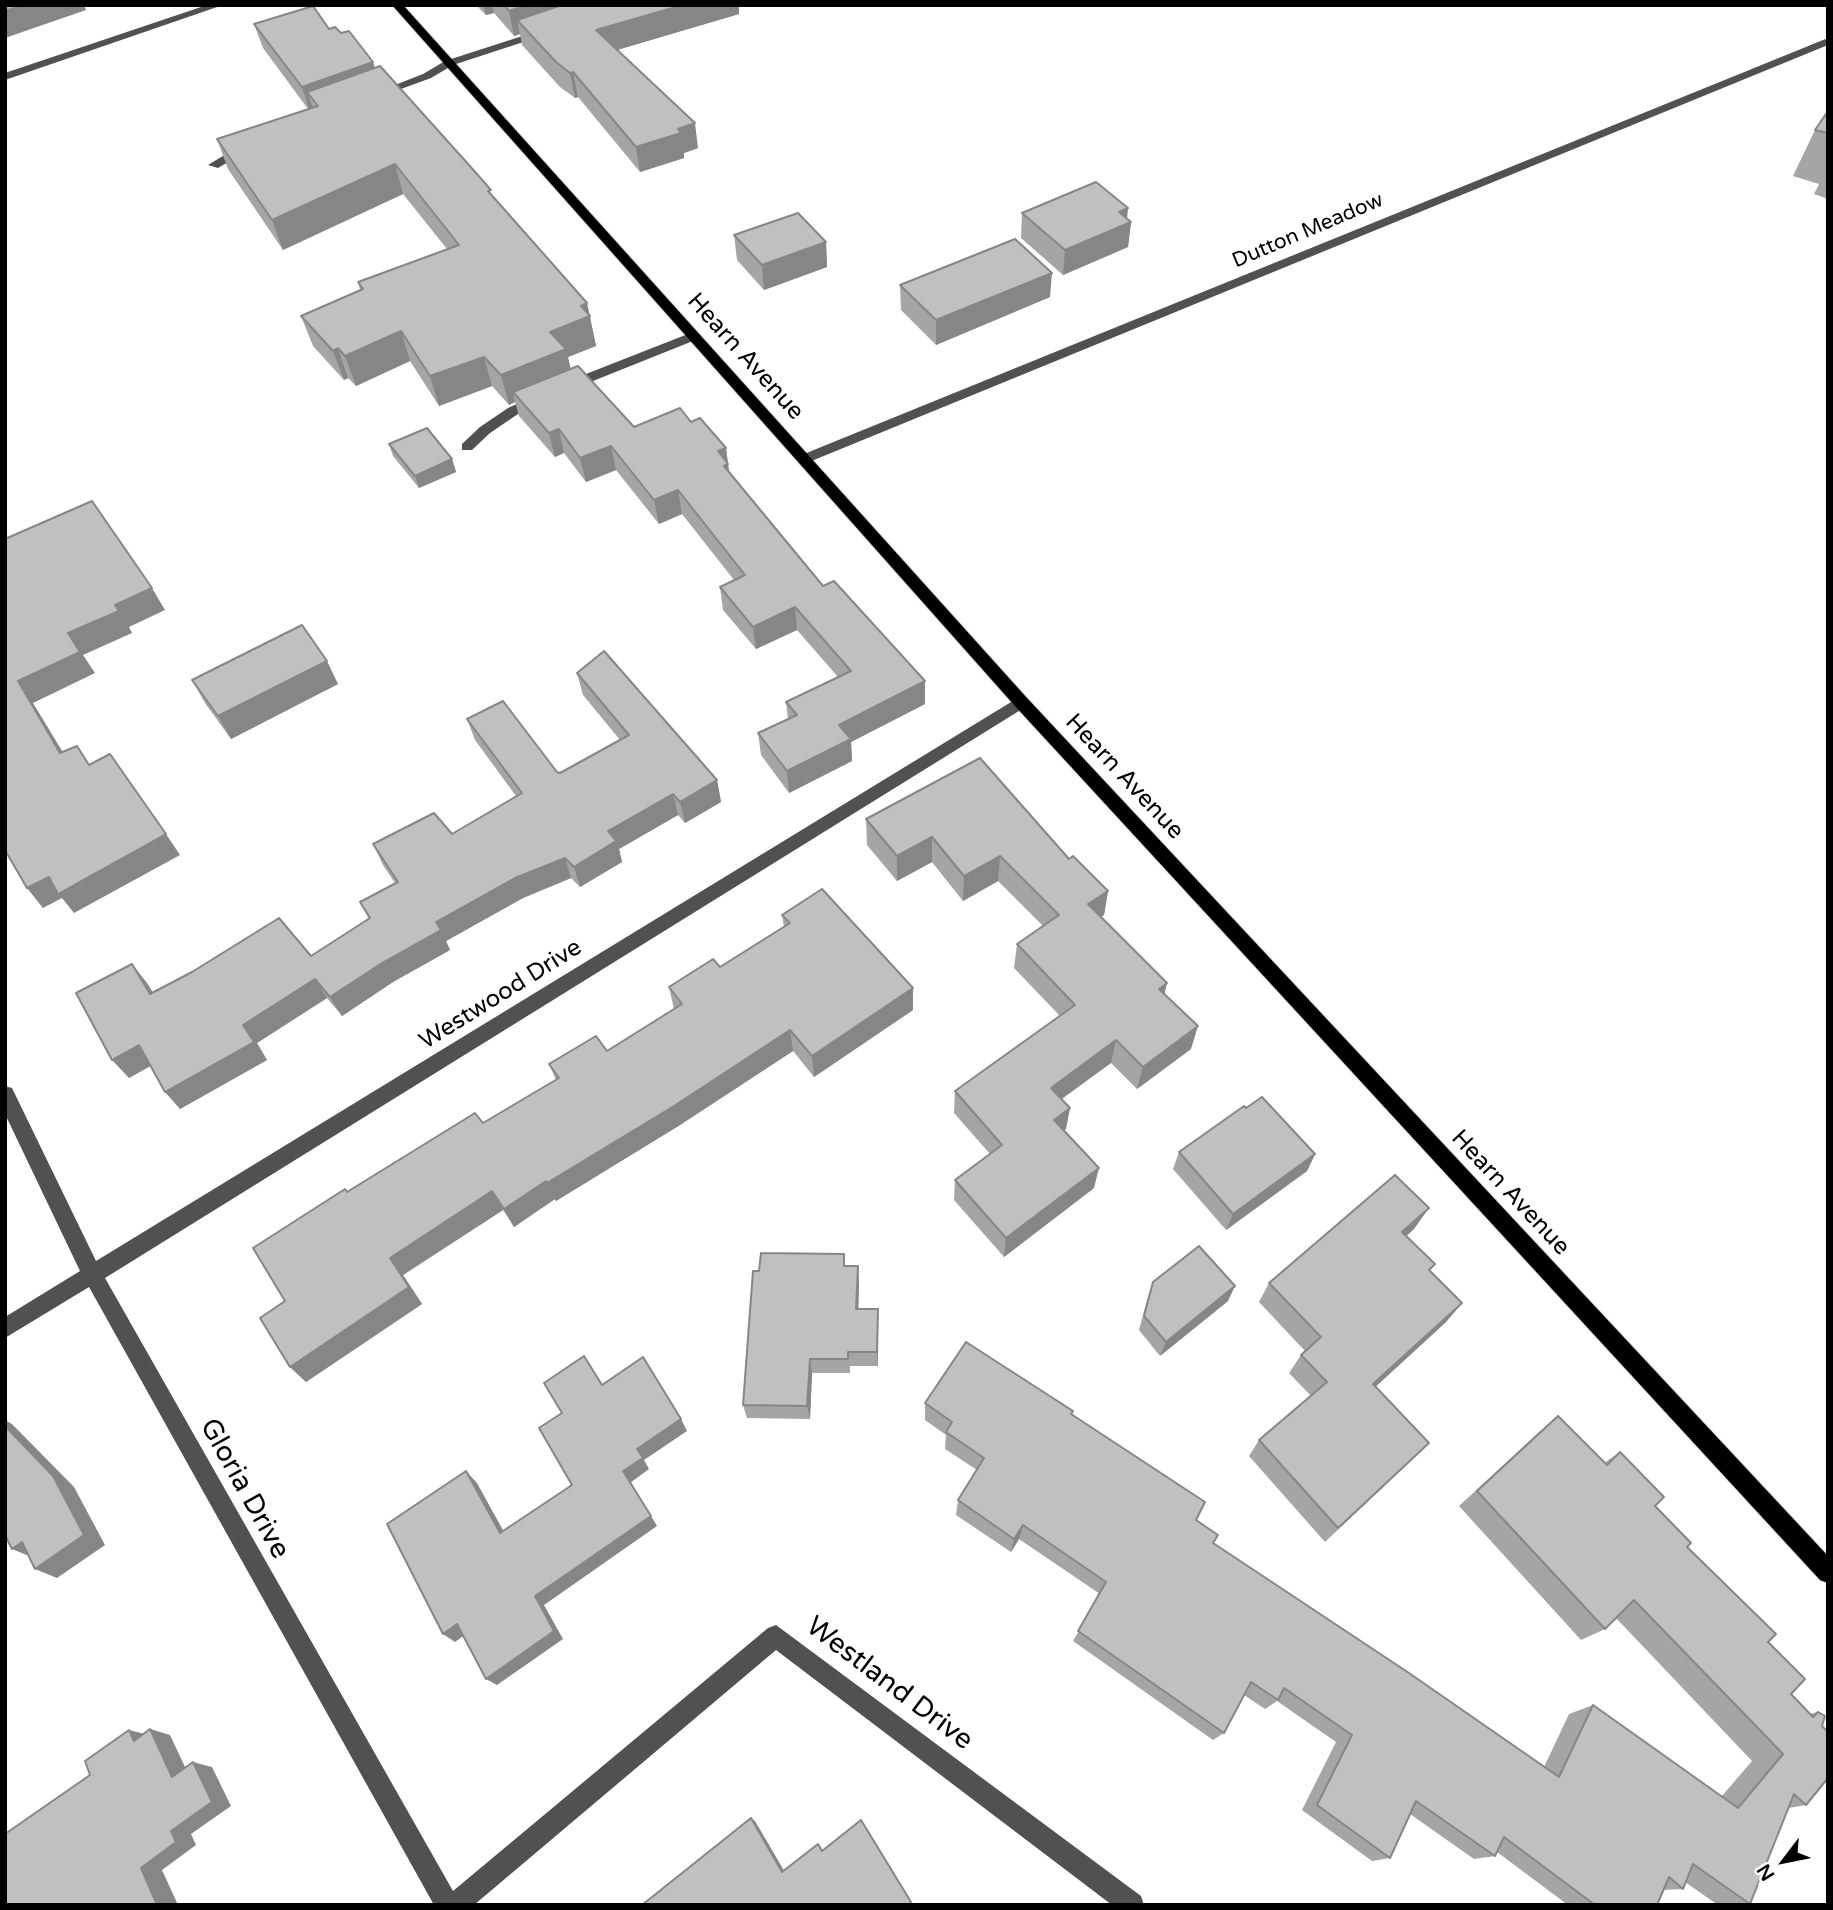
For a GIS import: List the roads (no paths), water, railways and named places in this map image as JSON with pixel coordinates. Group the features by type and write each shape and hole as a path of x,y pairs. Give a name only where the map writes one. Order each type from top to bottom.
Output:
{"main road":[{"name":"Hearn Avenue","path":"397,5 1021,702 1828,1572"}],"street":[{"path":"5,77 218,5"},
{"path":"364,99 427,76 449,63 551,30"},
{"name":"Dutton Meadow","path":"804,459 1828,41"},
{"path":"214,165 251,145"},
{"path":"467,447 485,430 513,411 694,336"},
{"name":"Westwood Drive","path":"5,1328 1021,702"},
{"name":"Gloria Drive","path":"5,1094 93,1276 446,1905"},
{"name":"Westland Drive","path":"456,1905 776,1636 1132,1905"}]}
